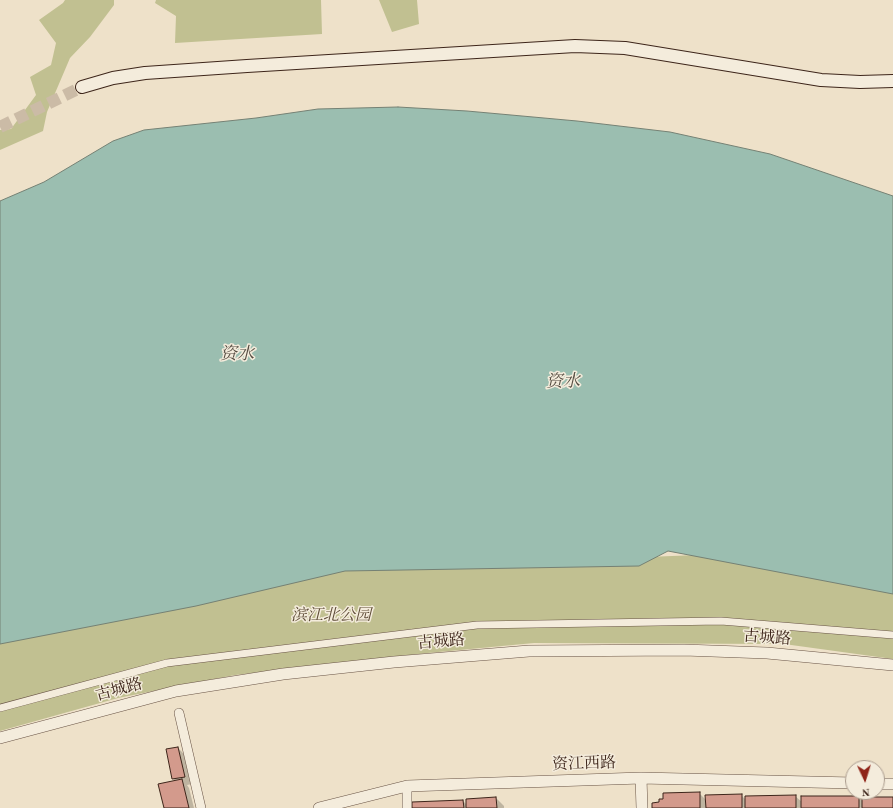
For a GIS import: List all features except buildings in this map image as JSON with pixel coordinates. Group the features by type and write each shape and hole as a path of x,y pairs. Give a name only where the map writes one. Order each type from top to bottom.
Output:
{"main road":[{"path":"82,87 113,78 145,73 575,46 625,48 821,80 860,82 893,81"}],"street":[{"path":"0,708 167,663 477,625 721,621 893,635"},
{"name":"古城路","path":"0,738 176,691 283,674 394,662 529,651 676,650 767,653 893,665"},
{"path":"179,713 201,808"},
{"path":"641,778 642,808"},
{"name":"资江西路","path":"319,808 407,786 641,778 845,783"},
{"path":"407,786 407,808"}],"green space":[{"path":"65,0 114,0 114,5 90,37 70,58 47,112 43,131 0,150 0,130 11,129 36,95 30,77 51,65 56,43 39,20"},
{"path":"156,0 321,0 322,34 175,43 176,16 155,3"},
{"path":"379,0 417,0 419,24 392,32"},
{"name":"滨江北公园","path":"747,553 893,586 893,659 784,644 534,643 428,653 235,675 118,698 0,731 0,636 323,570"}],"water":[{"name":"资水","path":"398,107 467,111 577,121 670,132 770,154 893,196 893,594 668,551 639,566 345,571 196,606 0,644 0,201 44,182 113,141 144,130 256,118 318,109"}],"tunnel":[{"path":"0,127 82,87"}]}
